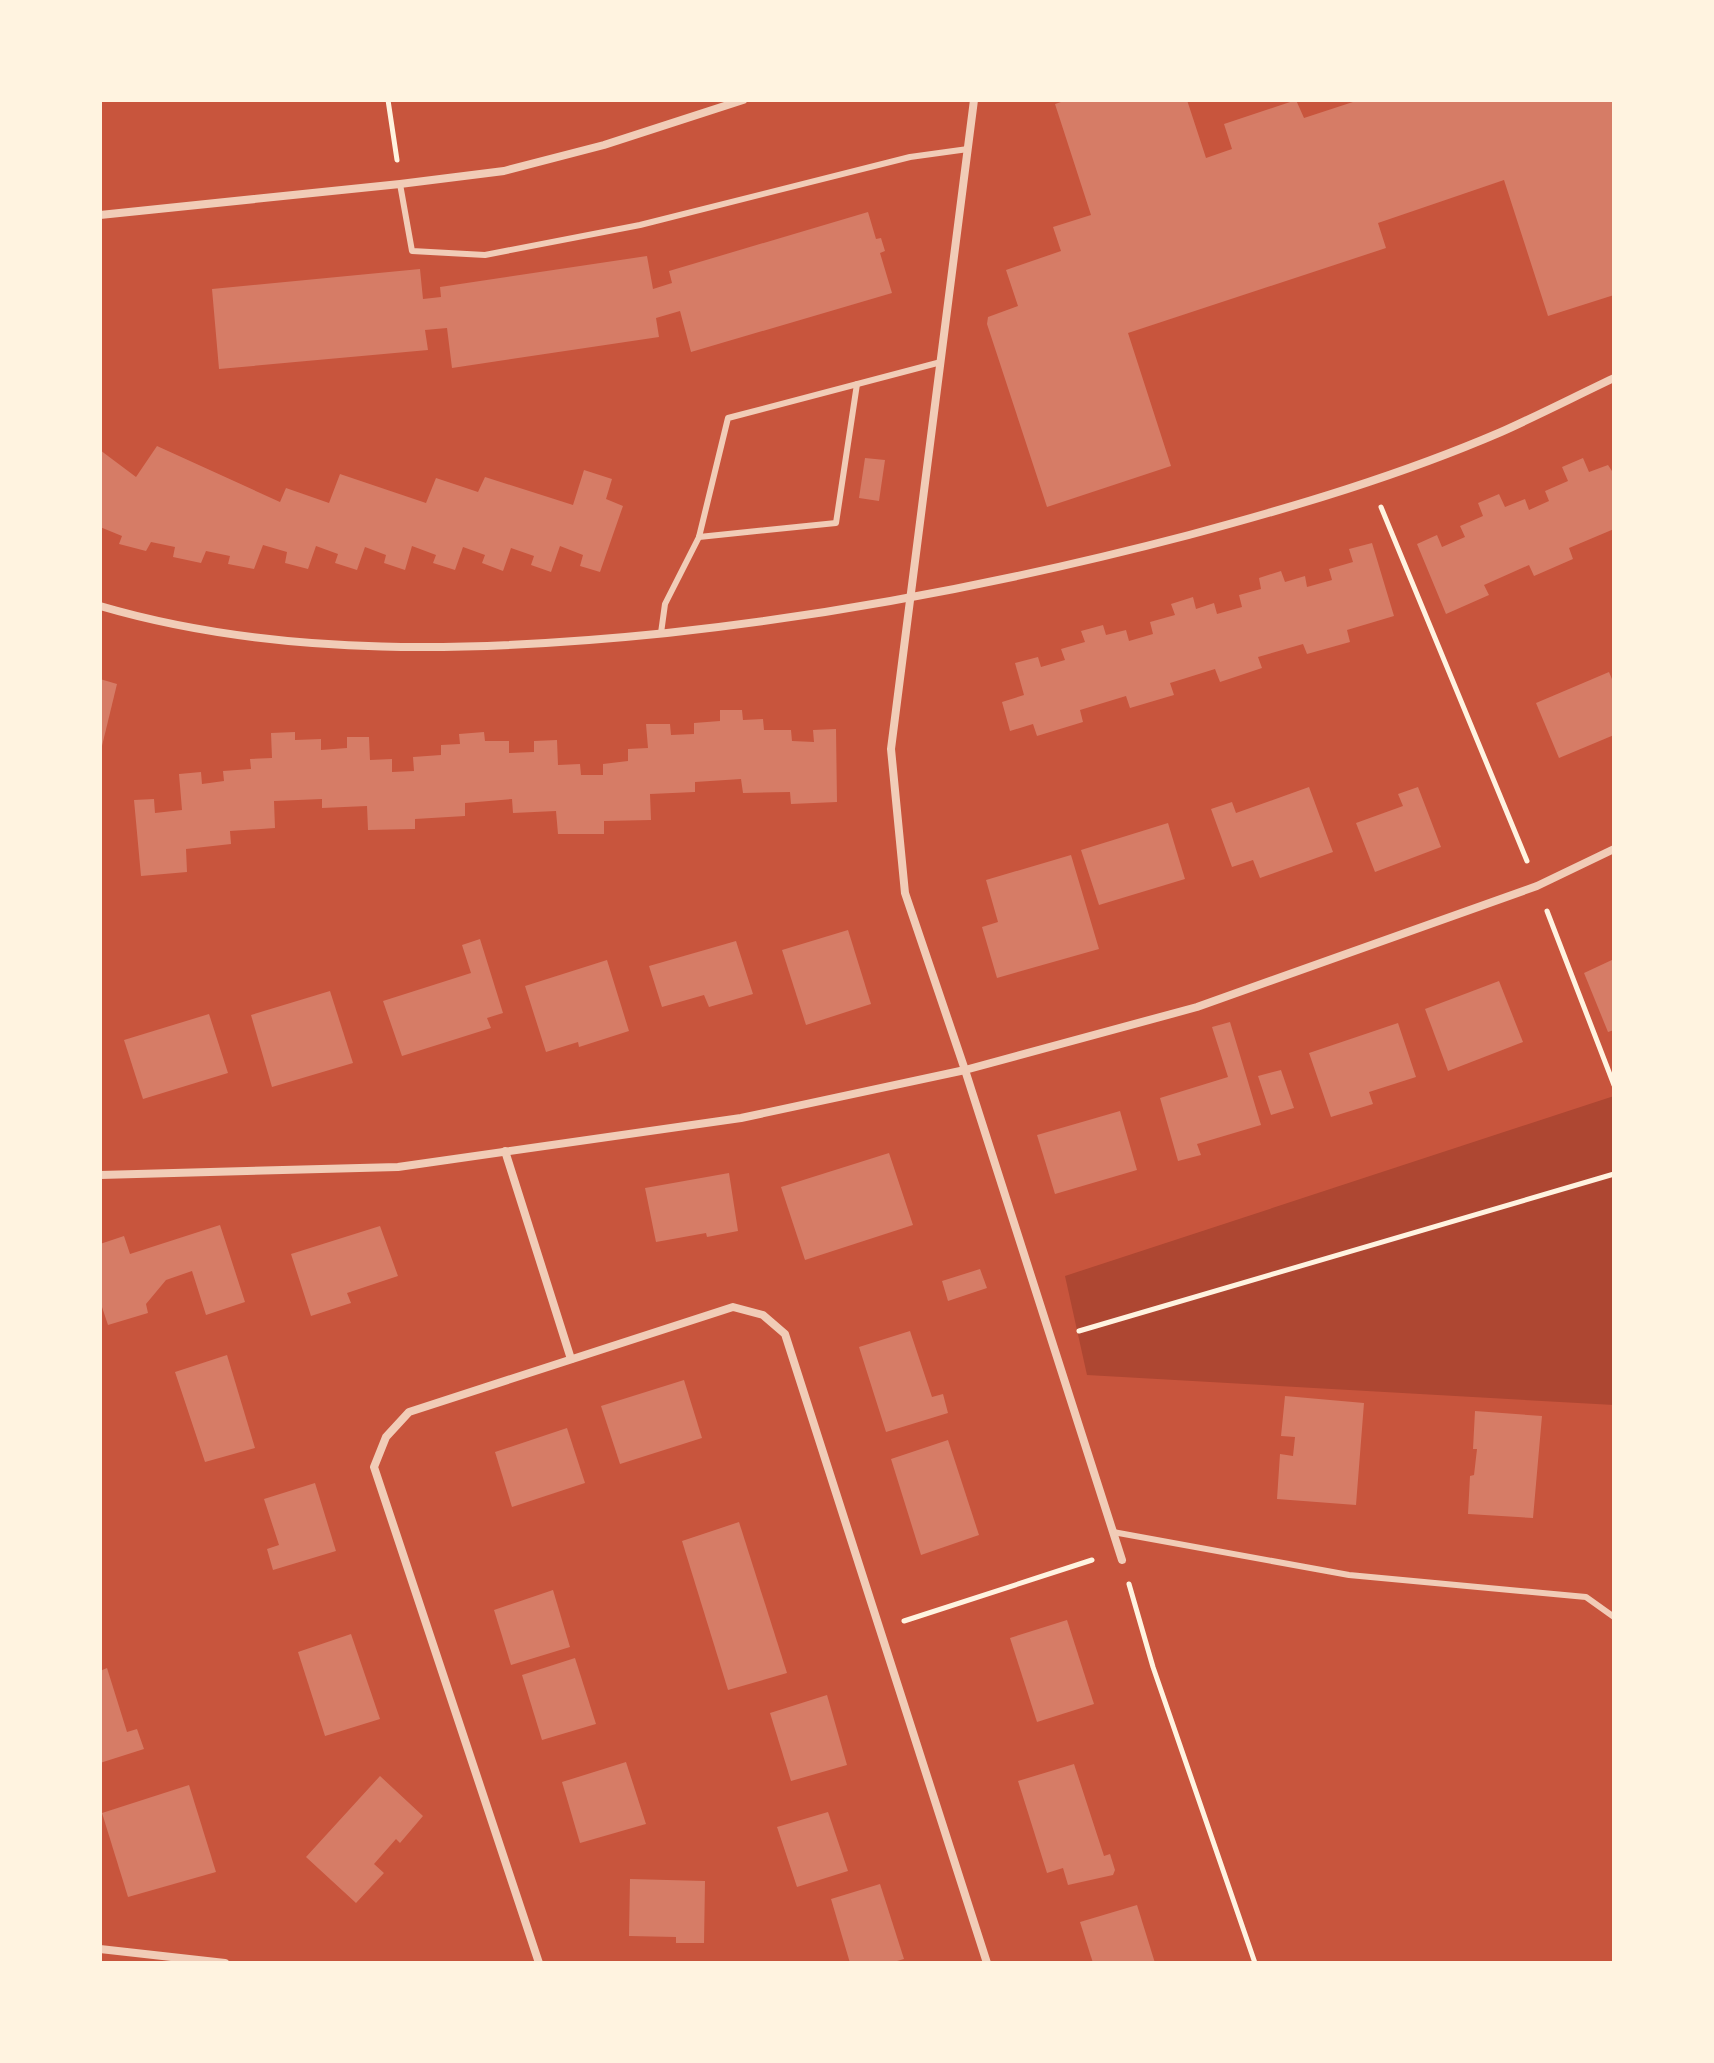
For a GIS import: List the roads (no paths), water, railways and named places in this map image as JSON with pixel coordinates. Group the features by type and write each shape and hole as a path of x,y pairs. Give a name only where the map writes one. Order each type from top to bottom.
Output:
{"street":[{"path":"100,215 504,171 604,145 743,100"},
{"path":"974,100 891,749 895,809 905,893 965,1070 1120,1556"},
{"path":"100,606 225,634 383,647 574,643 757,623 911,599 1083,563 1248,519 1370,481 1498,433 1614,378"},
{"path":"100,1175 398,1167 741,1118 965,1070 1197,1007 1537,886 1614,849"},
{"path":"505,1151 571,1359"},
{"path":"539,1963 374,1467 386,1437 409,1412 733,1307 763,1315 785,1334 987,1963"},
{"path":"100,1949 225,1963"}],"lane":[{"path":"400,184 412,251 485,255 640,225 910,157 968,149"},
{"path":"661,633 665,604 699,537 728,418 941,362"},
{"path":"699,537 836,523 857,384"},
{"path":"1113,1532 1349,1575 1586,1597 1614,1617"}]}
